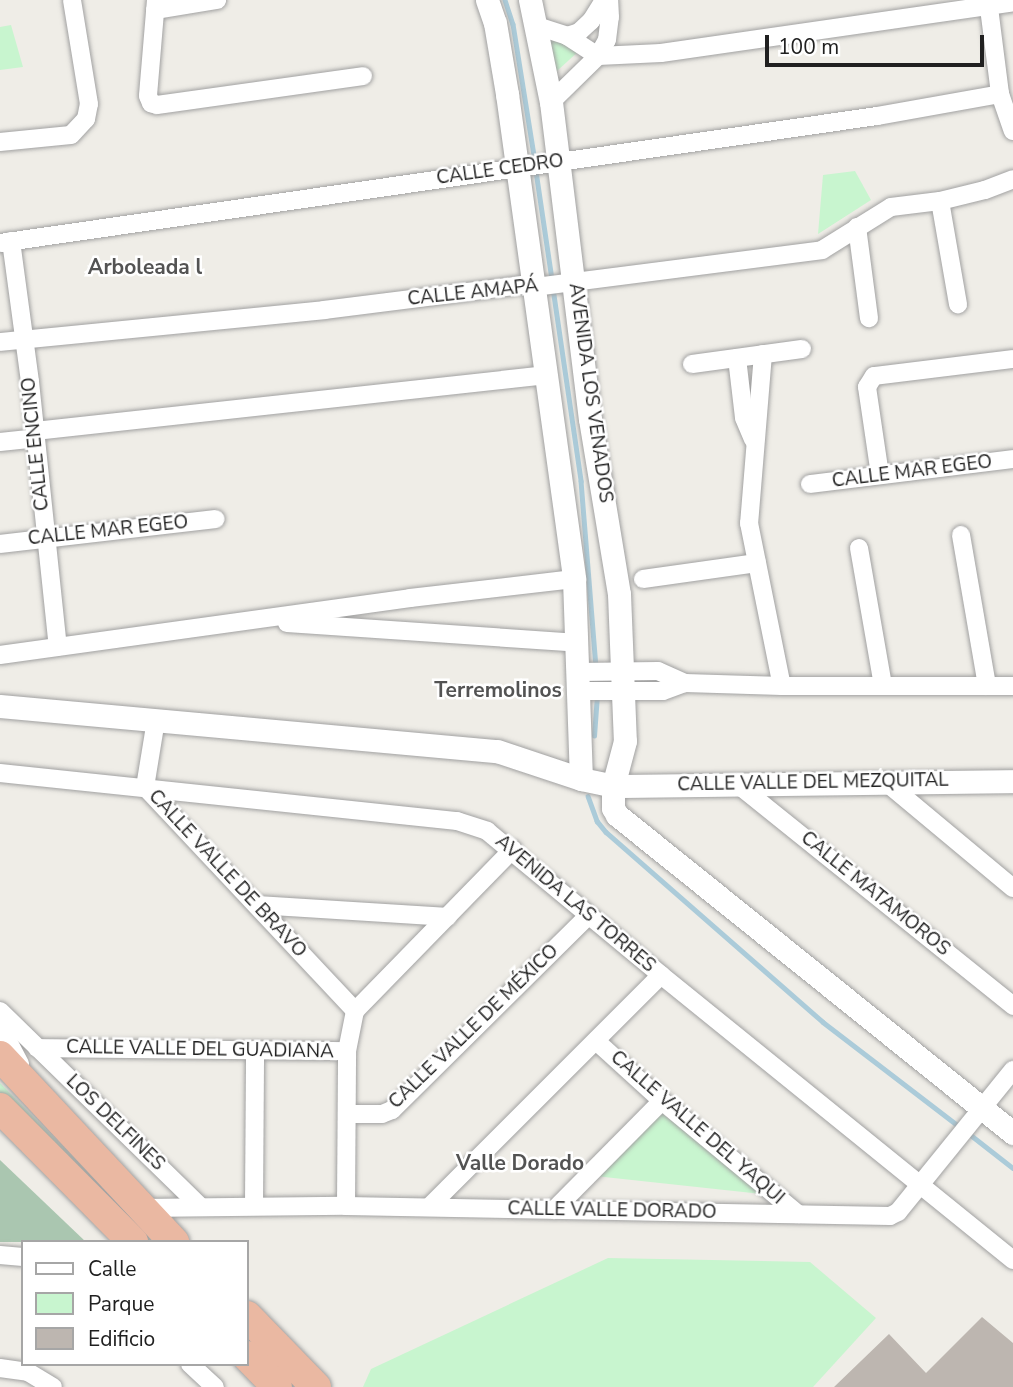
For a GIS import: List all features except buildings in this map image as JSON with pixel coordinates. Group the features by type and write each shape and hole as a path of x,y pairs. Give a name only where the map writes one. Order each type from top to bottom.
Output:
{"highway":[{"path":"0,1056 172,1240"},
{"path":"0,1108 131,1240"},
{"path":"248,1317 316,1387"},
{"path":"248,1357 272,1384"}],"street":[{"path":"0,142 71,135 86,119 89,104 72,0"},
{"path":"217,0 156,5 151,103 157,105 363,76"},
{"name":"AVENIDA LOS VENADOS","path":"487,0 537,165 555,284 590,419 617,580 601,682 580,779"},
{"name":"AVENIDA LOS VENADOS","path":"530,0 551,102 537,165 555,284 547,375 574,579 578,643 601,682 625,741 613,786"},
{"path":"567,36 592,21 607,0"},
{"path":"551,102 597,56 607,40 610,17 607,0"},
{"path":"537,26 567,36 597,56 661,53 988,3 1013,2"},
{"path":"988,3 1000,94 1013,131"},
{"name":"CALLE CEDRO","path":"6,242 877,116 1000,94"},
{"name":"CALLE AMAPÁ","path":"0,342 324,310 822,250 891,207 940,201 985,190 1013,179"},
{"path":"940,201 958,304"},
{"path":"857,227 869,318"},
{"name":"CALLE ENCINO","path":"6,242 24,340 58,647"},
{"path":"692,364 802,349"},
{"path":"762,354 748,517 782,686"},
{"path":"737,358 744,418 755,444"},
{"path":"880,475 867,387 874,376 1013,359"},
{"path":"0,442 35,435 547,375"},
{"name":"CALLE MAR EGEO","path":"810,484 1013,459"},
{"name":"CALLE MAR EGEO","path":"0,544 216,519"},
{"path":"961,535 987,686"},
{"path":"859,548 883,686"},
{"path":"643,579 757,563"},
{"path":"0,655 248,620 574,579"},
{"path":"248,620 578,643"},
{"path":"601,682 663,691 685,682 782,686 1013,686"},
{"path":"0,706 497,751 580,779 613,786 613,808 617,815 976,1114 1013,1133"},
{"name":"CALLE VALLE DE BRAVO","path":"156,720 145,787 355,1012"},
{"name":"AVENIDA LAS TORRES","path":"0,772 457,821 487,831 513,849 661,975 1013,1260"},
{"name":"CALLE VALLE DEL MEZQUITAL","path":"613,786 1013,781"},
{"name":"CALLE MATAMOROS","path":"736,783 1013,1006"},
{"path":"887,783 1013,888"},
{"path":"355,1012 513,849"},
{"path":"258,905 448,918"},
{"name":"CALLE VALLE DE MÉXICO","path":"347,1114 382,1114 392,1110 589,915"},
{"path":"429,1207 661,975"},
{"name":"LOS DELFINES","path":"0,1012 199,1205"},
{"name":"CALLE VALLE DEL GUADIANA","path":"37,1048 347,1051 355,1012"},
{"path":"0,1026 43,1099"},
{"name":"CALLE VALLE DEL YAQUI","path":"596,1041 662,1101 799,1214"},
{"path":"254,1205 255,1050"},
{"path":"346,1206 347,1051"},
{"name":"CALLE VALLE DORADO","path":"141,1208 254,1205 890,1216 898,1212 1013,1070"},
{"path":"554,1210 662,1101"},
{"path":"0,1255 21,1257"},
{"path":"192,1366 215,1387"},
{"path":"0,1368 28,1372 53,1387"}],"green space":[{"path":"11,25 23,67 0,70 0,27"},
{"path":"539,34 554,37 579,51 547,80"},
{"path":"855,171 871,200 818,234 823,175"},
{"path":"0,1083 155,1240 137,1240 0,1100"},
{"path":"653,1107 772,1195 595,1176"},
{"path":"0,1160 84,1240 21,1240 0,1242"},
{"path":"608,1258 810,1262 876,1318 813,1387 363,1387 371,1369"}],"waterway":[{"path":"505,0 513,24 535,162"},
{"path":"536,171 552,280"},
{"path":"553,288 581,481 596,669"},
{"path":"594,736 597,695"},
{"path":"588,796 597,821 606,832 823,1022 960,1127"},
{"path":"967,1132 1013,1168"}],"district":[{"name":"Arboleada l","path":"145,267"},
{"name":"Terremolinos","path":"498,690"},
{"name":"Valle Dorado","path":"520,1163"}]}
